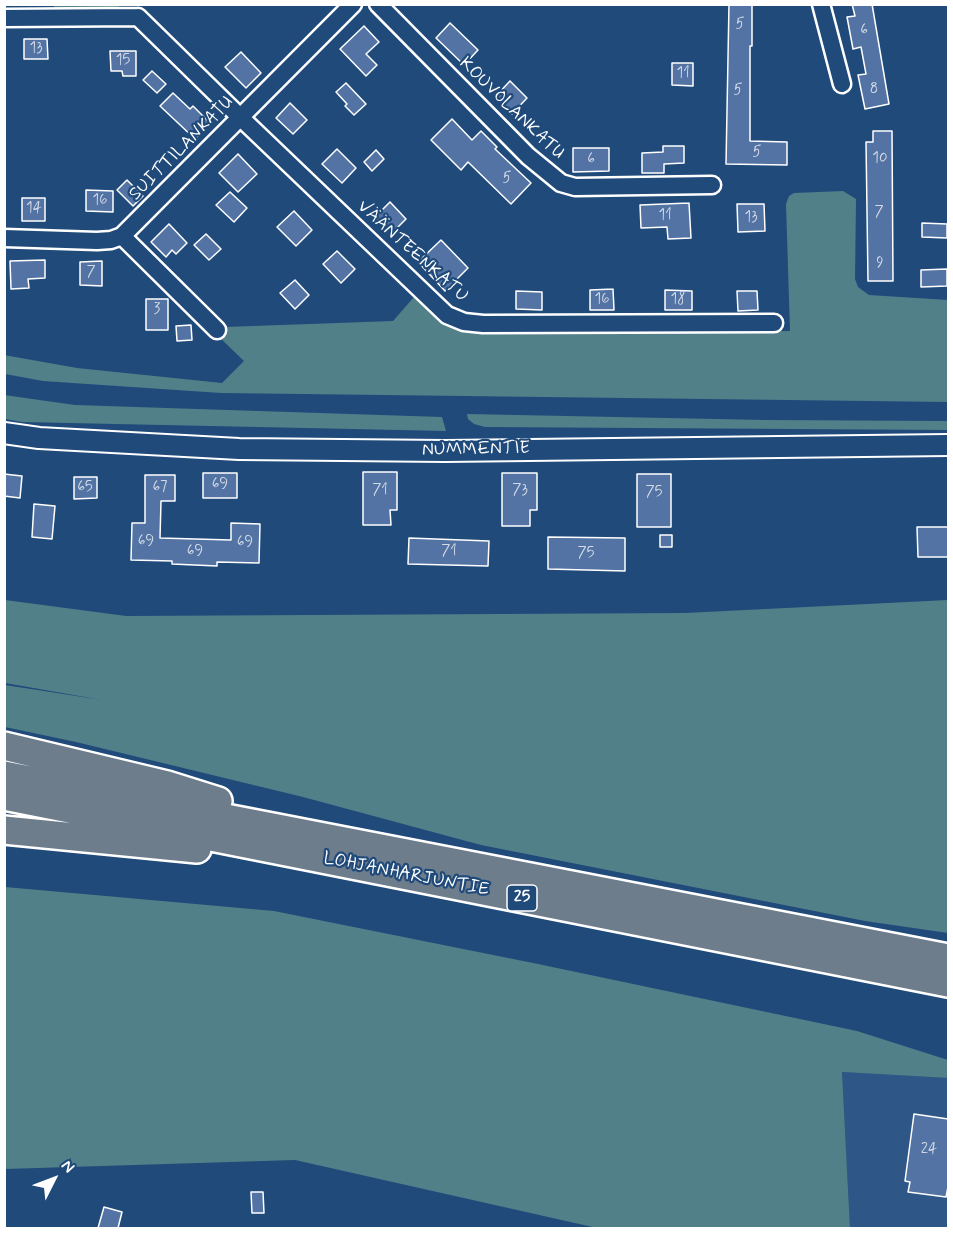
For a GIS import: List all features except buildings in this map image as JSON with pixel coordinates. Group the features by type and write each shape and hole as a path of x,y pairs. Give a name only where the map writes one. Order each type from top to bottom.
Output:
{"highway":[{"path":"4,746 167,785 333,849"},
{"name":"LOHJANHARJUNTIE","path":"4,775 948,983"},
{"name":"LOHJANHARJUNTIE","path":"4,796 333,849 948,958"},
{"path":"4,830 157,845 333,849"}],"street":[{"name":"SUITTILANKATU","path":"122,236 354,4"},
{"name":"KOUVOLANKATU","path":"378,4 528,156 561,183 575,187 712,185"},
{"path":"821,4 842,84"},
{"name":"VÄÄNTEENKATU","path":"139,11 241,118 447,315 464,322 774,323"},
{"path":"4,18 139,11"},
{"path":"4,238 98,241 122,236 217,330"},
{"name":"NUMMENTIE","path":"4,433 39,438 239,449 445,451 948,445"}],"shaded area":[{"path":"842,1072 948,1078 948,1228 850,1228"}],"green space":[{"path":"54,5 122,5 109,11 54,10"},
{"path":"843,191 856,199 855,279 858,287 869,295 948,300 948,402 221,393 43,381 5,374 4,355 77,368 222,383 244,361 217,335 225,327 393,321 414,297 451,325 467,331 551,334 790,331 786,204 789,196 794,193"},
{"path":"4,395 75,405 442,417 446,431 22,422 5,419"},
{"path":"467,414 948,421 948,430 485,427 474,424 468,419"},
{"path":"5,600 126,616 685,613 948,600 948,933 865,921 481,845 303,797 5,727 5,685 102,700 5,683"},
{"path":"5,887 274,911 538,964 857,1031 948,1060 948,1078 842,1072 850,1228 597,1228 295,1160 5,1169"}]}
